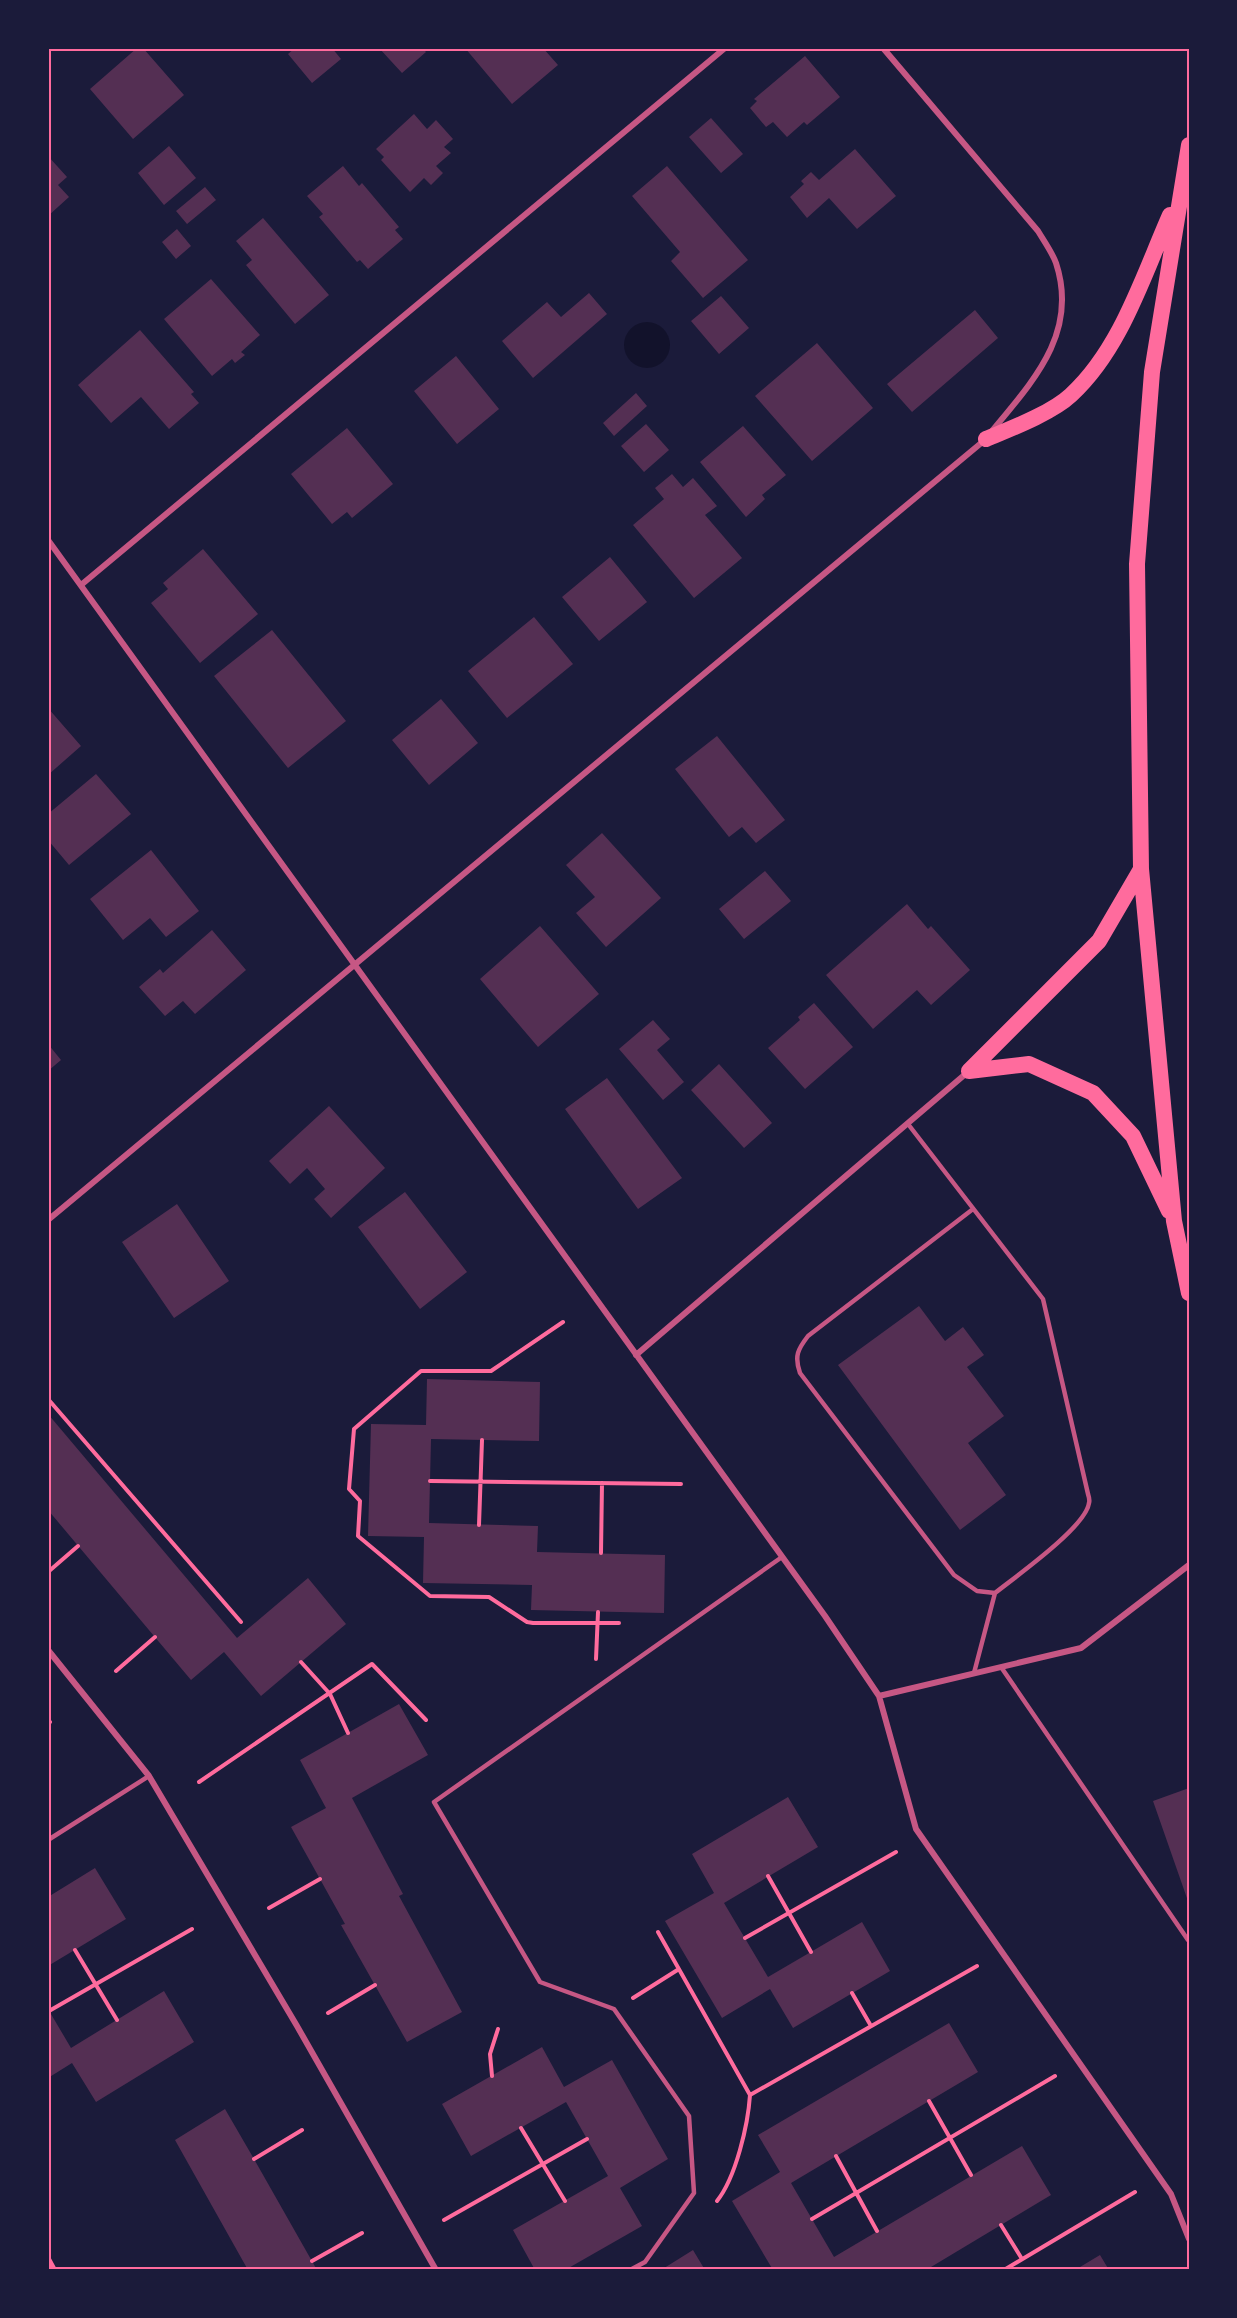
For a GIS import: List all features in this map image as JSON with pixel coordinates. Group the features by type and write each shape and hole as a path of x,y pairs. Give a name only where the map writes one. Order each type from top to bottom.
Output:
{"highway":[{"path":"1189,145 1152,372 1137,564 1141,869 1174,1221 1189,1293"},
{"path":"986,440 1030,420 1070,397 1093,371 1119,332 1180,192"},
{"path":"969,1071 1100,941 1141,869"},
{"path":"969,1071 1029,1064 1093,1093 1133,1136 1174,1221"}],"street":[{"path":"81,585 725,48"},
{"path":"48,1220 986,440 1034,380 1053,346 1064,303 1056,262 1038,231 883,48"},
{"path":"48,540 782,1557 879,1696 916,1829 1171,2194 1189,2239"},
{"path":"636,1355 969,1071"},
{"path":"879,1696 1081,1648 1189,1565"},
{"path":"48,1650 149,1776 297,2026 436,2270"}],"lane":[{"path":"908,1124 1044,1299 1089,1505 1077,1523 1043,1556 995,1593 974,1673"},
{"path":"973,1209 808,1336 796,1352 796,1363 805,1381 954,1575 977,1591 995,1593"},
{"path":"630,2270 645,2262 694,2193 689,2116 615,2009 540,1982 434,1802 782,1557"},
{"path":"1001,1667 1188,1940"},
{"path":"48,1840 149,1776"}],"path":[{"path":"563,1322 491,1371 421,1371 354,1429 348,1490 360,1501 358,1536 430,1596 489,1597 527,1622 619,1623"},
{"path":"48,1399 241,1622"},
{"path":"479,1525 482,1440"},
{"path":"430,1481 681,1485"},
{"path":"601,1553 602,1483"},
{"path":"48,1572 78,1546"},
{"path":"598,1612 596,1667 605,1681"},
{"path":"116,1671 155,1637"},
{"path":"301,1662 330,1694 348,1733"},
{"path":"199,1782 372,1664 426,1720"},
{"path":"745,1938 896,1852"},
{"path":"768,1876 811,1952"},
{"path":"269,1908 320,1879"},
{"path":"49,2011 192,1929"},
{"path":"658,1932 750,2095 748,2122 729,2181 726,2190 714,2205"},
{"path":"75,1950 117,2020"},
{"path":"750,2095 977,1966"},
{"path":"615,2009 679,1969"},
{"path":"328,2013 375,1985"},
{"path":"852,1993 871,2026"},
{"path":"492,2076 490,2054 498,2029"},
{"path":"812,2219 1055,2076"},
{"path":"930,2101 971,2175"},
{"path":"521,2128 565,2201"},
{"path":"254,2158 302,2130"},
{"path":"444,2220 587,2139"},
{"path":"836,2156 877,2231"},
{"path":"1004,2270 1135,2192"},
{"path":"1001,2225 1022,2259"},
{"path":"312,2261 362,2234"},
{"path":"48,2257 56,2270"}],"shaded area":[{"path":"647,322 663,329 670,345 663,361 647,368 631,361 624,345 631,329"}],"building":[{"path":"137,48 143,48 184,95 133,139 90,89"},
{"path":"295,48 332,48 341,59 312,83 288,54"},
{"path":"379,48 422,48 426,52 402,73"},
{"path":"465,48 543,48 558,65 512,104"},
{"path":"805,56 840,97 807,125 804,122 787,137 773,122 766,127 750,108 757,101 754,99"},
{"path":"414,114 427,129 436,120 453,139 444,147 451,153 436,166 443,173 431,185 424,178 410,192 381,160 384,157 376,149"},
{"path":"711,118 743,154 721,173 689,137"},
{"path":"169,146 196,178 164,205 138,173"},
{"path":"855,149 896,196 857,229 829,198 807,218 790,197 804,184 801,181 811,172 819,180"},
{"path":"48,156 67,177 58,185 69,197 48,216"},
{"path":"343,166 359,186 362,183 399,227 395,230 403,239 368,269 360,260 357,262 319,217 323,214 307,196"},
{"path":"667,166 748,260 703,298 671,261 680,252 632,196"},
{"path":"205,187 216,200 187,224 176,211"},
{"path":"263,218 329,295 295,324 246,265 252,260 236,241"},
{"path":"177,229 191,246 176,259 162,242"},
{"path":"211,279 260,335 241,352 245,355 235,363 232,359 212,376 164,319"},
{"path":"589,293 607,314 533,378 502,341 547,302 561,317"},
{"path":"721,296 749,328 719,354 691,321"},
{"path":"975,310 998,338 912,412 887,384"},
{"path":"140,330 194,392 191,394 199,403 169,429 141,397 111,423 78,385"},
{"path":"817,343 873,408 812,461 755,396"},
{"path":"456,356 499,409 457,444 414,391"},
{"path":"636,393 647,406 614,436 603,423"},
{"path":"646,424 669,450 644,472 621,446"},
{"path":"743,426 786,475 762,495 765,499 746,517 700,462"},
{"path":"347,428 393,484 352,518 347,512 332,524 291,474"},
{"path":"672,474 683,487 693,478 717,506 705,515 742,558 694,598 633,525 664,499 655,488"},
{"path":"203,549 258,614 200,663 151,603 168,589 163,583"},
{"path":"610,557 647,602 599,641 562,597"},
{"path":"534,617 573,664 507,718 468,671"},
{"path":"272,630 346,721 288,768 214,676"},
{"path":"441,699 478,743 429,785 392,740"},
{"path":"48,708 81,746 48,775"},
{"path":"717,736 785,820 756,843 742,827 729,837 675,769"},
{"path":"96,774 131,814 69,865 48,840 48,814"},
{"path":"602,833 661,898 606,947 576,913 595,897 566,865"},
{"path":"151,850 199,911 166,937 150,918 123,940 90,899"},
{"path":"765,871 791,901 744,939 719,909"},
{"path":"907,904 928,929 931,926 970,970 931,1005 917,990 873,1029 826,975"},
{"path":"540,926 599,994 538,1047 480,979"},
{"path":"212,930 246,970 195,1014 183,1001 165,1016 139,987 160,969 163,973"},
{"path":"814,1003 853,1047 805,1089 768,1048 800,1020 798,1017"},
{"path":"653,1020 670,1039 657,1050 684,1082 663,1100 619,1049"},
{"path":"48,1044 61,1060 48,1071"},
{"path":"719,1064 772,1123 744,1148 691,1090"},
{"path":"607,1078 682,1178 638,1209 565,1109"},
{"path":"329,1106 385,1168 331,1218 314,1199 325,1189 307,1168 290,1184 269,1161"},
{"path":"405,1192 467,1272 420,1309 358,1227"},
{"path":"177,1204 229,1281 174,1318 122,1242"},
{"path":"919,1306 945,1341 963,1327 984,1355 967,1367 1004,1416 968,1443 1006,1495 960,1530 838,1365"},
{"path":"427,1379 540,1382 539,1441 431,1439 429,1523 538,1526 537,1552 665,1555 664,1613 531,1610 532,1585 423,1583 424,1537 368,1536 371,1424 426,1425"},
{"path":"48,1414 237,1638 308,1578 346,1624 261,1696 224,1652 191,1680 48,1510"},
{"path":"399,1704 428,1755 352,1798 403,1894 399,1896 462,2012 407,2042 341,1925 345,1924 291,1827 326,1808 300,1760"},
{"path":"1189,1788 1189,1904 1153,1801"},
{"path":"788,1797 818,1847 724,1903 768,1977 862,1922 890,1971 793,2028 770,1989 722,2018 665,1921 714,1893 692,1854"},
{"path":"95,1868 126,1919 48,1966 48,1897"},
{"path":"164,1991 194,2042 96,2102 72,2063 48,2078 48,2009 71,2048"},
{"path":"949,2023 978,2072 791,2183 834,2257 1022,2146 1051,2195 926,2270 773,2270 732,2201 780,2172 758,2135"},
{"path":"542,2047 564,2087 612,2060 668,2159 620,2188 642,2226 565,2270 535,2270 513,2230 608,2176 566,2102 471,2156 442,2104"},
{"path":"225,2109 317,2270 248,2270 175,2140"},
{"path":"693,2250 705,2270 661,2270"},
{"path":"1100,2255 1109,2270 1075,2270"}]}
